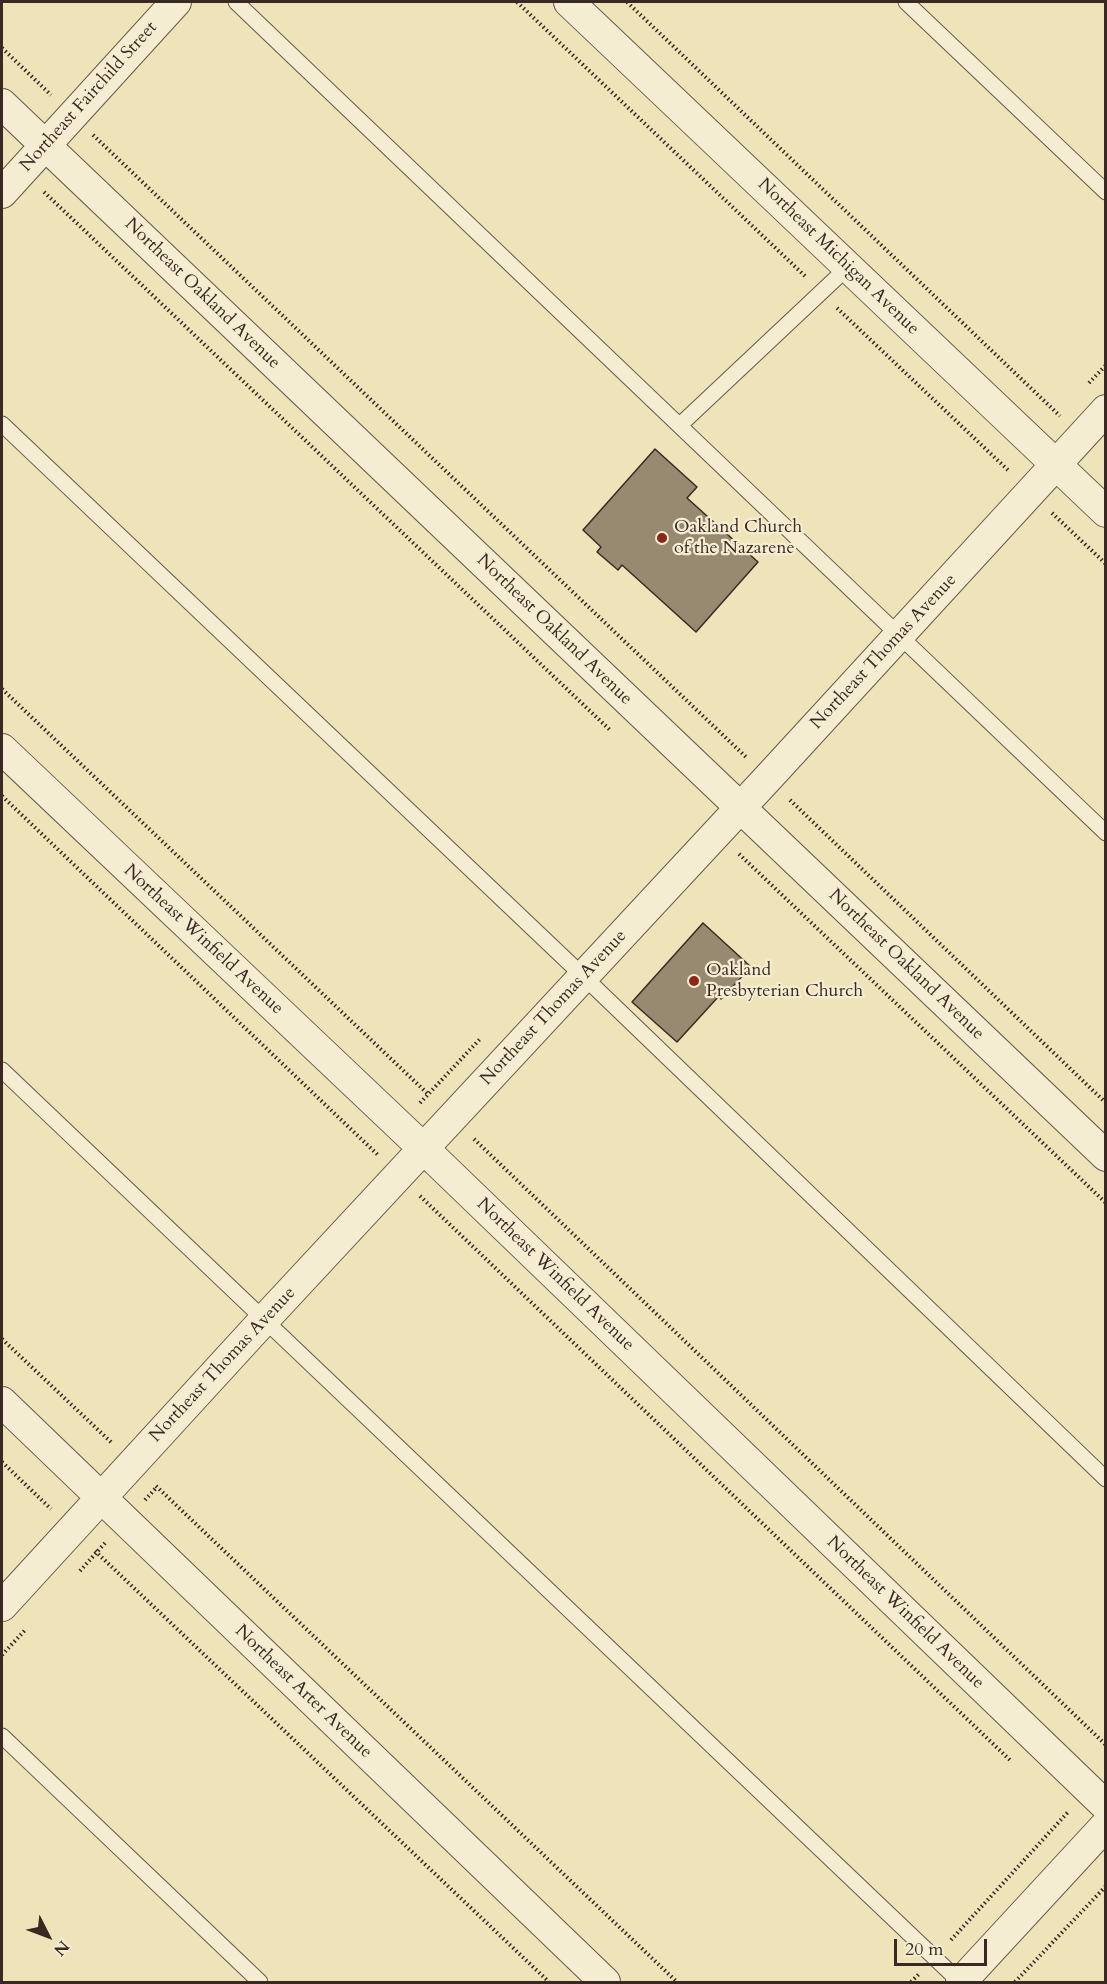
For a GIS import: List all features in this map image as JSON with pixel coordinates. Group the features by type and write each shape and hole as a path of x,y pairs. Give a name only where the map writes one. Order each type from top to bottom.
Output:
{"street":[{"name":"Northeast Fairchild Street","path":"2,193 176,2"},
{"name":"Northeast Michigan Avenue","path":"569,2 1106,512"},
{"name":"Northeast Oakland Avenue","path":"2,104 1106,1156"},
{"name":"Northeast Thomas Avenue","path":"2,1606 1106,410"},
{"name":"Northeast Winfield Avenue","path":"2,749 424,1149 1096,1797"},
{"name":"Northeast Arter Avenue","path":"2,1402 605,1983"},
{"path":"960,1983 1099,1832"}],"lane":[{"path":"236,2 1106,833"},
{"path":"906,2 1106,192"},
{"path":"680,425 848,267"},
{"path":"2,424 583,976 1106,1479"},
{"path":"2,1070 960,1983"},
{"path":"2,1736 260,1983"}],"path":[{"path":"627,2 1081,436"},
{"path":"2,48 1106,1102"},
{"path":"22,170 611,730"},
{"path":"2,689 1106,1745"},
{"path":"2,796 1015,1765"},
{"path":"716,834 1106,1203"},
{"path":"2,1339 677,1983"},
{"path":"2,1462 549,1983"},
{"path":"911,1983 1066,1814 1096,1797"},
{"path":"1058,1806 1066,1814 1099,1832"},
{"path":"1015,1983 1106,1886"}],"building":[{"name":"Oakland Church of the Nazarene","path":"655,449 697,487 687,498 758,562 696,632 622,565 618,570 597,552 601,547 583,530"},
{"name":"Oakland Presbyterian Church","path":"703,923 751,967 721,999 719,996 677,1042 632,1002"}],"place":[{"name":"Oakland Church of the Nazarene","path":"662,538"},
{"name":"Oakland Presbyterian Church","path":"694,981"}]}
